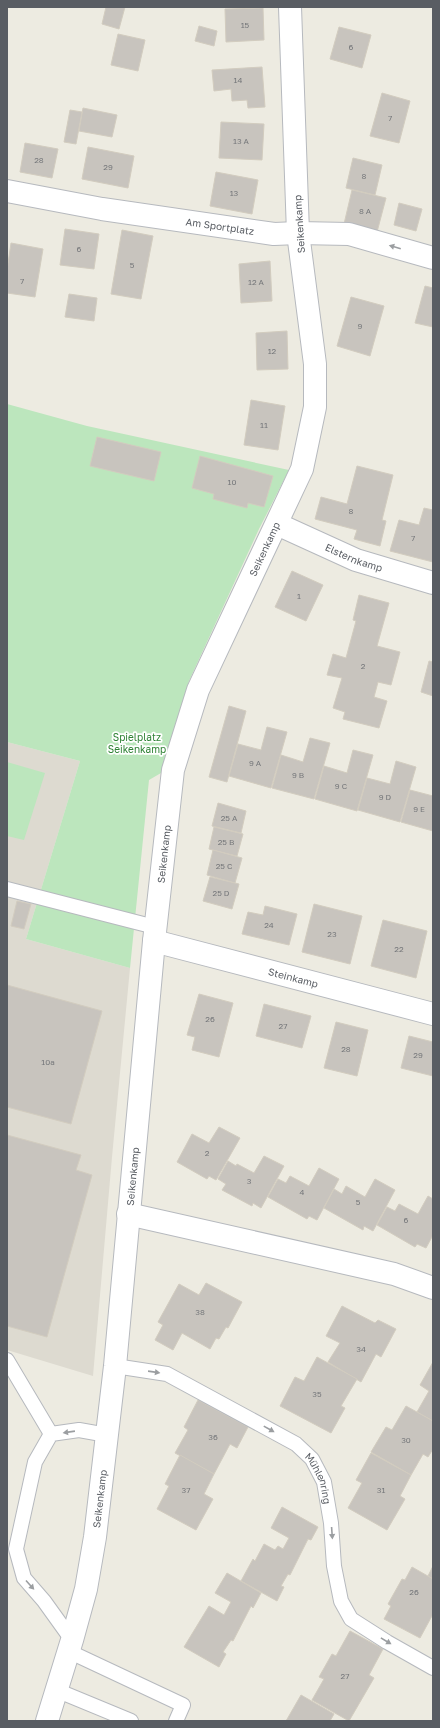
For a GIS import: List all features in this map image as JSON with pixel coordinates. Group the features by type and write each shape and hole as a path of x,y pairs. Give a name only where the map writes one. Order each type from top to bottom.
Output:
{"street":[{"name":"Seikenkamp","path":"47,1721 86,1589 95,1537 115,1366 154,934 173,770 198,690 302,469 315,407 316,364 298,233 290,7"},
{"name":"Am Sportplatz","path":"7,191 102,209 258,232 274,234 349,234 433,258"},
{"name":"Elsternkamp","path":"277,524 356,560 433,583"},
{"name":"Steinkamp","path":"154,934 433,1014"},
{"path":"128,1214 394,1274 433,1288"}],"lane":[{"path":"7,889 154,934"},
{"path":"7,1360 51,1434"},
{"name":"Mühlenring","path":"115,1366 167,1374 296,1444 312,1459 324,1482 331,1523 334,1566 341,1601 351,1618 387,1642 433,1668"},
{"path":"51,1434 79,1430 107,1435"},
{"path":"51,1434 35,1462 16,1549 24,1578 44,1600 70,1645 183,1705 176,1721"},
{"path":"56,1690 131,1721"}],"shaded area":[{"path":"7,742 80,761 26,939 130,968 93,1376 7,1350"}],"green space":[{"name":"Spielplatz Seikenkamp","path":"7,404 87,426 289,470 259,529 189,681 161,773 149,780 130,968 26,939 80,761 7,742"},
{"path":"7,762 45,773 24,840 7,836"}],"building":[{"path":"106,7 125,7 119,29 102,24"},
{"path":"263,8 264,40 226,42 225,9"},
{"path":"199,26 217,31 214,46 195,41"},
{"path":"339,27 371,35 362,68 330,59"},
{"path":"118,34 145,40 138,71 111,65"},
{"path":"262,67 265,107 248,108 247,100 232,101 231,89 214,91 212,70"},
{"path":"382,93 410,101 399,143 370,136"},
{"path":"83,108 117,115 112,137 79,131"},
{"path":"70,110 82,112 76,144 64,142"},
{"path":"221,122 264,124 262,160 219,158"},
{"path":"25,143 58,149 52,178 20,172"},
{"path":"88,147 134,156 128,188 82,179"},
{"path":"353,158 382,165 375,195 346,188"},
{"path":"216,172 258,180 252,214 210,206"},
{"path":"352,190 386,198 377,232 344,224"},
{"path":"399,203 422,209 416,231 394,225"},
{"path":"65,229 99,234 94,269 60,265"},
{"path":"122,230 153,236 141,299 111,294"},
{"path":"11,243 43,249 35,297 7,293 7,270"},
{"path":"270,261 272,301 241,303 239,264"},
{"path":"425,286 433,288 433,327 415,323"},
{"path":"69,294 97,298 94,321 65,317"},
{"path":"351,297 384,306 370,356 337,346"},
{"path":"287,331 288,369 257,370 256,333"},
{"path":"251,400 285,406 278,450 244,445"},
{"path":"97,437 161,452 154,481 90,466"},
{"path":"200,456 273,476 264,507 248,503 247,508 213,499 214,494 192,488"},
{"path":"357,466 393,475 382,520 386,521 380,546 354,539 357,530 315,519 321,497 347,504"},
{"path":"424,508 433,510 433,562 390,551 399,520 419,525"},
{"path":"292,571 323,585 306,621 275,607"},
{"path":"359,595 389,603 377,646 400,652 391,685 378,682 374,697 387,701 379,728 343,719 345,712 333,708 342,678 327,675 333,654 346,658 356,621 353,620"},
{"path":"429,661 433,662 433,696 421,692"},
{"path":"229,706 246,711 227,782 209,777"},
{"path":"267,727 287,732 271,788 229,776 238,744 261,750"},
{"path":"310,738 330,743 314,799 272,788 281,755 303,762"},
{"path":"353,750 373,755 357,811 315,799 324,766 347,773"},
{"path":"396,761 416,767 400,822 358,810 367,778 390,784"},
{"path":"410,790 433,796 433,831 401,822"},
{"path":"218,803 246,811 241,833 212,826"},
{"path":"214,827 243,834 237,856 209,849"},
{"path":"213,850 242,858 235,883 207,875"},
{"path":"210,877 239,884 232,909 203,901"},
{"path":"17,901 31,904 24,929 11,926"},
{"path":"314,904 362,916 350,964 302,952"},
{"path":"265,906 297,914 289,945 242,934 248,912 263,915"},
{"path":"383,920 427,931 416,978 371,966"},
{"path":"7,985 102,1011 71,1124 7,1107"},
{"path":"199,994 233,1003 219,1057 192,1050 195,1037 187,1035"},
{"path":"264,1004 311,1016 302,1048 256,1036"},
{"path":"336,1022 368,1030 357,1076 324,1068"},
{"path":"409,1036 433,1042 433,1076 401,1068"},
{"path":"219,1127 240,1138 216,1180 209,1176 207,1179 177,1162 192,1134 209,1143"},
{"path":"7,1135 81,1155 76,1170 92,1175 47,1337 7,1326"},
{"path":"264,1156 284,1166 261,1208 253,1203 252,1206 222,1190 226,1184 218,1179 228,1161 254,1173"},
{"path":"319,1168 339,1179 317,1220 309,1216 307,1219 268,1197 278,1179 286,1183 290,1176 309,1186"},
{"path":"375,1179 395,1190 373,1231 364,1226 363,1230 324,1208 334,1189 342,1194 346,1186 365,1197"},
{"path":"428,1196 433,1199 433,1235 426,1248 417,1244 415,1247 377,1225 387,1207 395,1211 399,1204 418,1214"},
{"path":"206,1283 242,1302 228,1328 226,1327 219,1339 216,1338 210,1349 182,1333 173,1350 155,1340 163,1325 158,1322 179,1284 199,1295"},
{"path":"342,1306 375,1323 378,1320 396,1329 381,1357 376,1354 361,1382 328,1362 340,1343 326,1336"},
{"path":"317,1357 357,1379 341,1406 345,1408 331,1433 280,1406 295,1377 304,1381"},
{"path":"433,1362 433,1421 417,1412 429,1391 420,1385"},
{"path":"198,1400 248,1427 237,1448 230,1444 214,1474 175,1453 188,1430 184,1427"},
{"path":"406,1406 433,1421 433,1449 428,1457 423,1454 411,1475 371,1452 386,1427 392,1430"},
{"path":"371,1453 411,1475 400,1496 405,1499 387,1530 348,1508 362,1483 356,1480"},
{"path":"180,1455 214,1474 204,1494 213,1499 196,1530 157,1509 169,1486 165,1484"},
{"path":"282,1507 318,1527 311,1540 308,1539 290,1575 288,1574 281,1586 284,1587 277,1601 241,1581 253,1559 255,1561 264,1544 275,1550 278,1546 283,1549 289,1538 271,1528"},
{"path":"433,1566 433,1579 428,1576"},
{"path":"412,1567 433,1579 433,1614 420,1638 384,1619 391,1606 388,1604 402,1579 405,1580"},
{"path":"227,1573 261,1593 253,1608 251,1606 233,1641 231,1640 223,1652 226,1654 219,1667 184,1647 209,1606 224,1615 231,1602 215,1593"},
{"path":"350,1631 383,1649 369,1675 374,1678 349,1721 312,1700 324,1679 319,1677 332,1654 336,1656"},
{"path":"301,1695 334,1714 330,1721 286,1721"}]}
